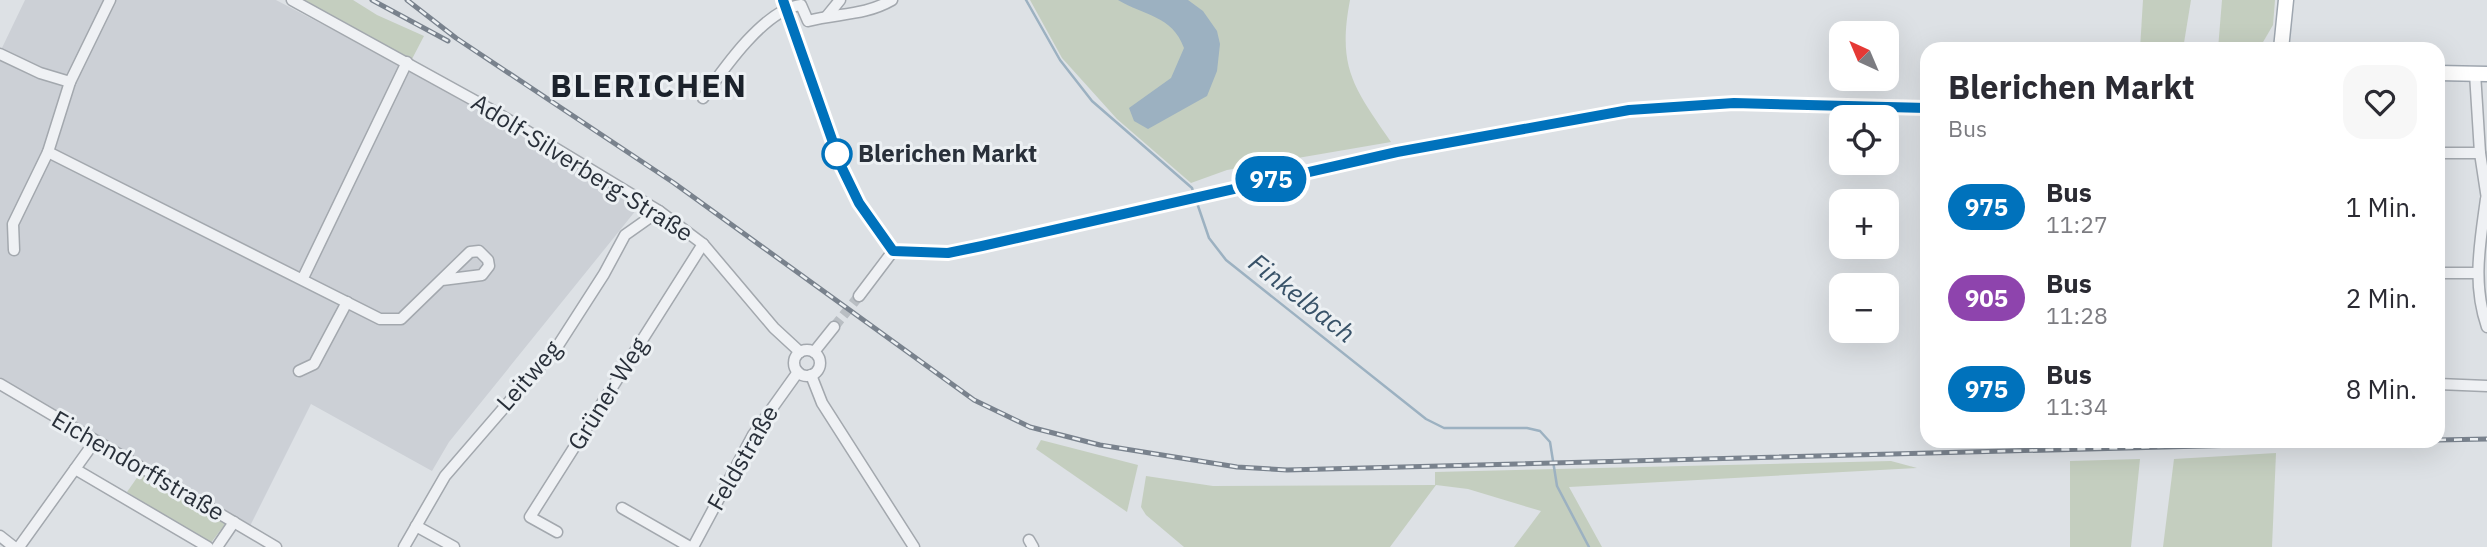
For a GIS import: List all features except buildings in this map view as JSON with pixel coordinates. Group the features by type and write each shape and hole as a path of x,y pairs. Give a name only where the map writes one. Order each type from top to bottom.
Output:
{"main road":[{"path":"2282,42 2286,0"},
{"path":"2445,73 2481,73"}],"street":[{"path":"14,250 13,224 48,152 70,82 110,0"},
{"name":"Adolf-Silverberg-Straße","path":"292,0 407,62 659,211 702,244 774,328 800,352"},
{"path":"827,16 840,0"},
{"path":"785,3 801,5 808,21 827,16 859,14 892,0"},
{"path":"703,98 741,50 785,3"},
{"path":"785,3 842,168 859,203 893,251"},
{"path":"0,54 40,73 70,82"},
{"path":"303,278 407,62"},
{"path":"2481,73 2480,153 2487,199 2476,274 2478,302 2487,327"},
{"path":"893,251 948,253 1397,152 1629,110 1734,103 1920,108"},
{"path":"48,152 380,319 401,319 442,280"},
{"path":"2445,153 2480,153"},
{"name":"Leitweg","path":"404,547 463,454 559,344 625,236 659,211"},
{"name":"Grüner Weg","path":"557,532 530,517 702,244"},
{"path":"859,296 893,251"},
{"path":"2445,273 2476,274"},
{"path":"299,371 314,364 347,302"},
{"path":"814,352 834,327"},
{"path":"800,352 814,352"},
{"name":"Feldstraße","path":"692,547 753,435 798,372 794,362 800,352"},
{"path":"811,375 819,366 814,352"},
{"path":"798,372 811,375"},
{"path":"811,375 822,403 914,547"},
{"name":"Eichendorffstraße","path":"0,384 276,547"},
{"path":"2445,384 2487,386"},
{"path":"0,536 16,547 96,441"},
{"path":"75,469 208,547"},
{"path":"622,508 692,547"},
{"path":"217,547 234,522"},
{"path":"416,526 454,547"}],"shaded area":[{"path":"25,0 276,0 398,64 641,204 449,442 432,471 311,404 248,530 0,377 0,52"}],"green space":[{"path":"300,0 353,0 377,15 424,36 412,59"},
{"path":"1030,0 1350,0 1346,43 1352,76 1367,107 1391,142 1227,170 1191,183 1117,119 1062,58"},
{"path":"2143,0 2191,0 2184,42 2140,42"},
{"path":"2222,0 2275,0 2273,25 2263,42 2219,42"},
{"path":"1041,440 1138,465 1127,512 1036,449"},
{"path":"2276,453 2272,547 2163,547 2174,459"},
{"path":"2140,459 2131,547 2070,547 2070,461"},
{"path":"1891,461 1917,468 1569,487 1602,547 1514,547 1541,511 1468,489 1436,485 1390,547 1184,547 1146,515 1141,507 1146,476 1213,486 1435,485 1435,472"},
{"path":"141,472 226,523 210,544 127,492"}],"water":[{"path":"1118,0 1188,0 1203,11 1217,31 1220,44 1217,71 1207,96 1148,129 1134,121 1129,108 1171,78 1184,48 1179,37 1165,23"}],"waterway":[{"name":"Finkelbach","path":"1026,0 1060,60 1092,101 1192,188 1194,194"},
{"name":"Finkelbach","path":"1196,200 1209,238 1226,260 1426,419 1444,428 1527,428 1540,431 1550,442 1557,486 1589,547"}],"tunnel":[{"path":"834,327 859,296"}],"railway":[{"path":"372,0 448,41"},
{"path":"407,0 456,38 674,183 974,400 1030,427 1100,445 1237,467 1287,470 2122,448"},
{"path":"2445,440 2487,439"}],"bus line":[{"name":"975","path":"783,0 792,19 842,168 859,203 893,251 902,249 925,254 948,253 1397,152 1629,110 1734,103 1920,108"}],"place":[{"name":"Blerichen Markt","path":"837,154"}],"district":[{"name":"BLERICHEN","path":"649,86"}]}
